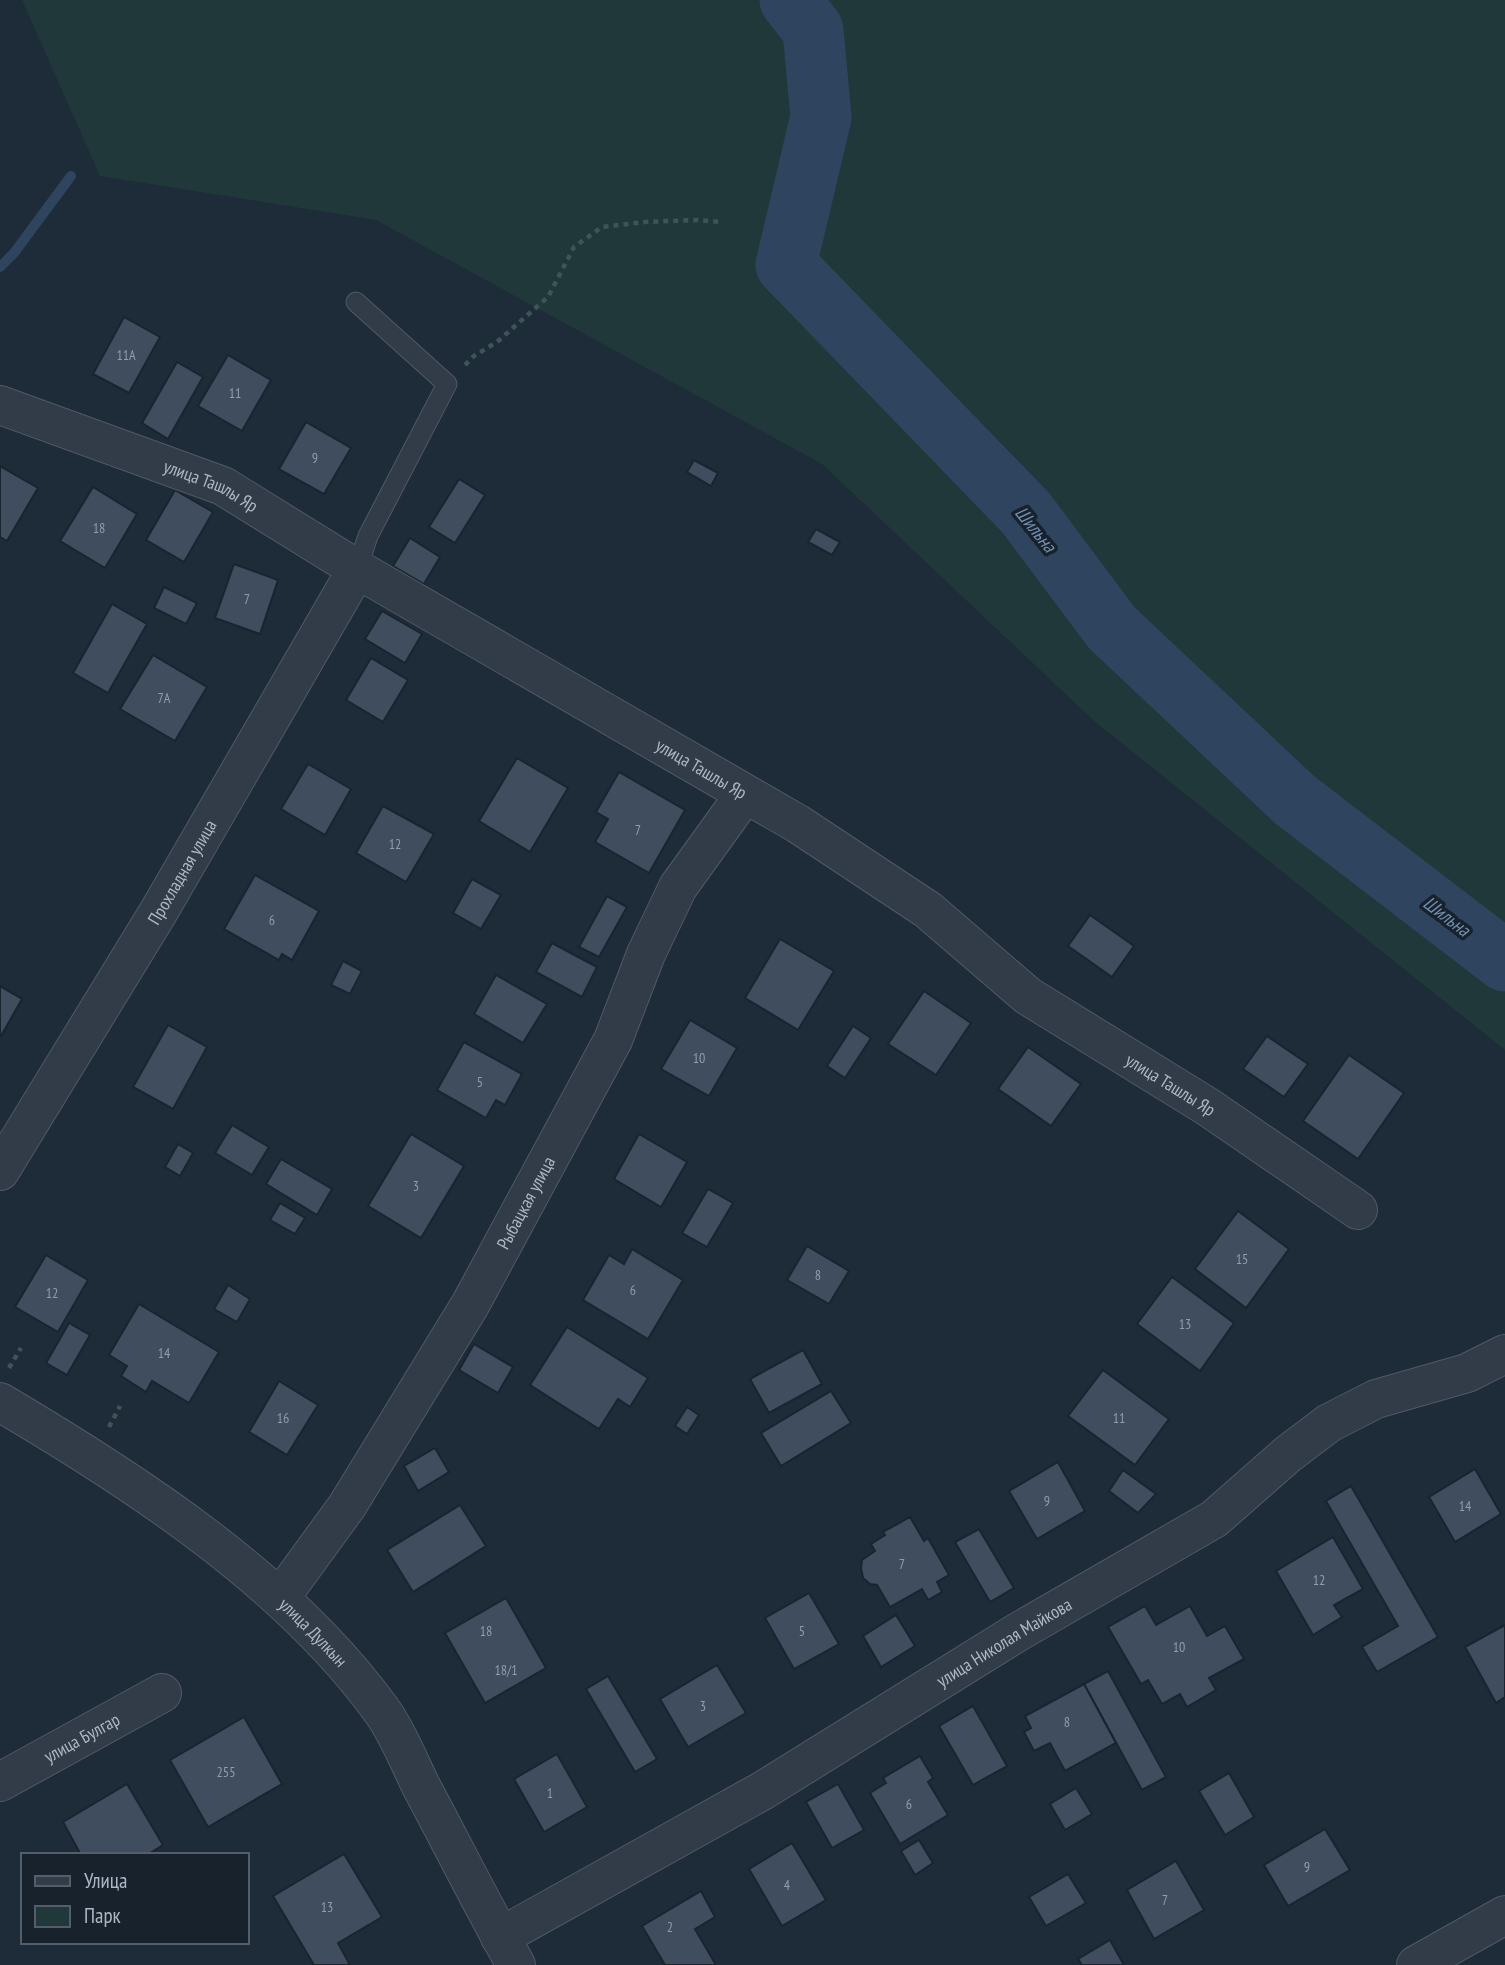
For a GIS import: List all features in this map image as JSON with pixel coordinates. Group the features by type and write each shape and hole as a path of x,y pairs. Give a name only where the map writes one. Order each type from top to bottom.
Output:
{"street":[{"name":"улица Ташлы Яр","path":"0,405 223,486 357,569 745,794 851,858 928,910 1028,996 1208,1107 1358,1210"},
{"name":"Прохладная улица","path":"0,1171 159,911 357,569"},
{"name":"Рыбацкая улица","path":"280,1598 346,1506 470,1305 613,1040 646,954 678,887 745,794"},
{"name":"улица Николая Майкова","path":"508,1951 1018,1632 1214,1519 1288,1454 1329,1423 1376,1399 1467,1373 1505,1354"},
{"name":"улица Дулкын","path":"0,1402 91,1458 183,1521 280,1598 337,1655 384,1713 508,1951"},
{"name":"улица Булгар","path":"0,1782 162,1693"},
{"path":"1416,1965 1505,1914"}],"lane":[{"path":"356,302 447,384 368,536 357,569"}],"path":[{"path":"447,384 474,356 497,342 548,297 574,247 602,227 645,222 721,222"}],"green space":[{"path":"22,0 1505,0 1505,1050 1094,721 822,464 376,220 100,176"}],"building":[{"path":"124,317 160,337 129,393 93,374"},
{"path":"228,355 271,380 242,431 198,406"},
{"path":"177,362 203,377 168,439 142,423"},
{"path":"306,422 351,448 324,494 279,469"},
{"path":"694,460 718,473 711,486 687,472"},
{"path":"0,466 38,488 7,541 0,537"},
{"path":"459,479 485,495 455,543 429,527"},
{"path":"93,487 137,514 105,568 60,541"},
{"path":"175,490 213,512 184,562 146,540"},
{"path":"816,529 840,542 832,555 808,542"},
{"path":"410,538 440,557 424,584 393,566"},
{"path":"234,564 278,580 260,634 215,618"},
{"path":"164,587 197,603 186,624 154,608"},
{"path":"112,604 147,624 108,693 73,673"},
{"path":"382,611 422,634 405,663 365,639"},
{"path":"153,655 207,687 175,741 120,709"},
{"path":"371,658 408,680 383,722 346,700"},
{"path":"517,758 568,788 530,852 479,821"},
{"path":"308,764 351,789 325,835 281,809"},
{"path":"619,772 685,810 649,873 595,842 608,819 596,812"},
{"path":"383,806 434,834 406,882 356,853"},
{"path":"255,875 319,911 292,960 282,954 279,960 224,929"},
{"path":"472,879 501,895 481,929 453,913"},
{"path":"607,896 627,907 599,957 579,947"},
{"path":"1090,915 1134,946 1112,977 1068,946"},
{"path":"780,939 834,971 798,1030 745,998"},
{"path":"552,943 597,967 582,997 536,972"},
{"path":"343,961 362,971 350,994 331,985"},
{"path":"496,975 547,1004 523,1043 474,1014"},
{"path":"0,986 22,999 1,1036 0,1035"},
{"path":"924,991 971,1023 936,1075 888,1044"},
{"path":"690,1020 737,1048 709,1096 661,1069"},
{"path":"168,1025 207,1047 173,1109 133,1087"},
{"path":"853,1026 871,1038 845,1078 827,1066"},
{"path":"1267,1036 1308,1064 1284,1097 1243,1069"},
{"path":"464,1042 522,1074 505,1105 496,1100 486,1118 437,1090"},
{"path":"1028,1047 1081,1084 1051,1126 998,1089"},
{"path":"1349,1055 1404,1093 1358,1159 1303,1121"},
{"path":"232,1125 269,1147 252,1175 215,1153"},
{"path":"411,1134 464,1166 421,1238 368,1206"},
{"path":"639,1134 687,1162 661,1207 614,1179"},
{"path":"178,1144 193,1153 180,1176 165,1167"},
{"path":"281,1159 332,1189 317,1215 266,1184"},
{"path":"708,1189 733,1203 707,1247 682,1233"},
{"path":"280,1203 305,1218 295,1234 270,1220"},
{"path":"1238,1211 1289,1249 1246,1308 1195,1269"},
{"path":"807,1246 849,1271 829,1304 787,1280"},
{"path":"632,1249 683,1280 648,1339 583,1300 609,1255 624,1264"},
{"path":"46,1255 88,1280 58,1332 15,1307"},
{"path":"1172,1277 1234,1323 1200,1371 1137,1324"},
{"path":"228,1285 250,1299 237,1322 214,1309"},
{"path":"139,1304 219,1352 189,1403 152,1381 146,1392 121,1376 127,1366 109,1355"},
{"path":"69,1323 90,1335 67,1375 46,1363"},
{"path":"567,1327 648,1378 630,1407 618,1399 599,1429 530,1385"},
{"path":"474,1344 513,1367 498,1393 459,1370"},
{"path":"803,1350 822,1384 769,1413 750,1379"},
{"path":"1103,1370 1169,1419 1135,1465 1068,1416"},
{"path":"279,1381 318,1405 287,1455 249,1432"},
{"path":"831,1391 851,1423 781,1466 761,1433"},
{"path":"687,1407 699,1415 687,1434 675,1426"},
{"path":"435,1448 449,1472 418,1491 404,1466"},
{"path":"1058,1462 1085,1511 1037,1539 1009,1491"},
{"path":"1475,1469 1501,1514 1455,1542 1429,1497"},
{"path":"1123,1470 1156,1494 1138,1513 1109,1491"},
{"path":"1351,1486 1438,1637 1377,1672 1362,1647 1398,1626 1326,1501"},
{"path":"460,1505 486,1546 413,1592 387,1550"},
{"path":"910,1517 924,1541 928,1538 949,1575 937,1582 942,1592 928,1600 922,1589 890,1607 877,1585 870,1584 863,1578 862,1560 875,1551 871,1544 885,1535 883,1532"},
{"path":"979,1529 1014,1588 990,1602 955,1542"},
{"path":"1333,1537 1363,1589 1334,1605 1342,1617 1313,1635 1276,1571"},
{"path":"809,1593 839,1644 794,1669 765,1618"},
{"path":"506,1598 546,1668 485,1703 445,1633"},
{"path":"1145,1606 1156,1625 1190,1606 1207,1636 1225,1626 1244,1659 1209,1678 1216,1690 1187,1707 1180,1694 1162,1704 1148,1680 1141,1684 1108,1627"},
{"path":"896,1615 915,1646 881,1667 863,1636"},
{"path":"1505,1625 1505,1697 1496,1703 1465,1647"},
{"path":"717,1665 746,1713 688,1747 660,1699"},
{"path":"1108,1671 1166,1777 1142,1790 1084,1684"},
{"path":"608,1676 657,1759 635,1772 586,1689"},
{"path":"1084,1684 1116,1743 1065,1771 1050,1743 1034,1751 1024,1732 1031,1728 1025,1716"},
{"path":"973,1706 1007,1766 973,1785 939,1726"},
{"path":"244,1717 282,1784 208,1827 170,1760"},
{"path":"557,1754 587,1807 544,1832 514,1779"},
{"path":"920,1756 933,1778 928,1782 948,1815 900,1844 870,1793 886,1783 883,1778"},
{"path":"1229,1773 1254,1817 1225,1835 1199,1791"},
{"path":"127,1784 163,1845 150,1853 80,1853 63,1822"},
{"path":"838,1784 864,1830 832,1848 806,1802"},
{"path":"1076,1788 1092,1814 1065,1830 1050,1804"},
{"path":"1325,1829 1350,1870 1288,1906 1264,1865"},
{"path":"919,1840 933,1863 915,1875 901,1851"},
{"path":"792,1843 826,1900 782,1926 749,1869"},
{"path":"344,1854 382,1917 338,1943 350,1965 314,1965 273,1896"},
{"path":"1176,1861 1204,1910 1154,1939 1127,1890"},
{"path":"1068,1874 1086,1903 1046,1926 1029,1897"},
{"path":"701,1891 715,1917 695,1929 716,1965 665,1965 642,1926"},
{"path":"1110,1940 1124,1965 1082,1965 1078,1959"}],"waterway":[{"name":"Шильна","path":"790,0 813,30 821,117 786,265 1026,513 1112,628 1295,800 1505,961"},
{"path":"0,267 14,253 71,176"}]}
